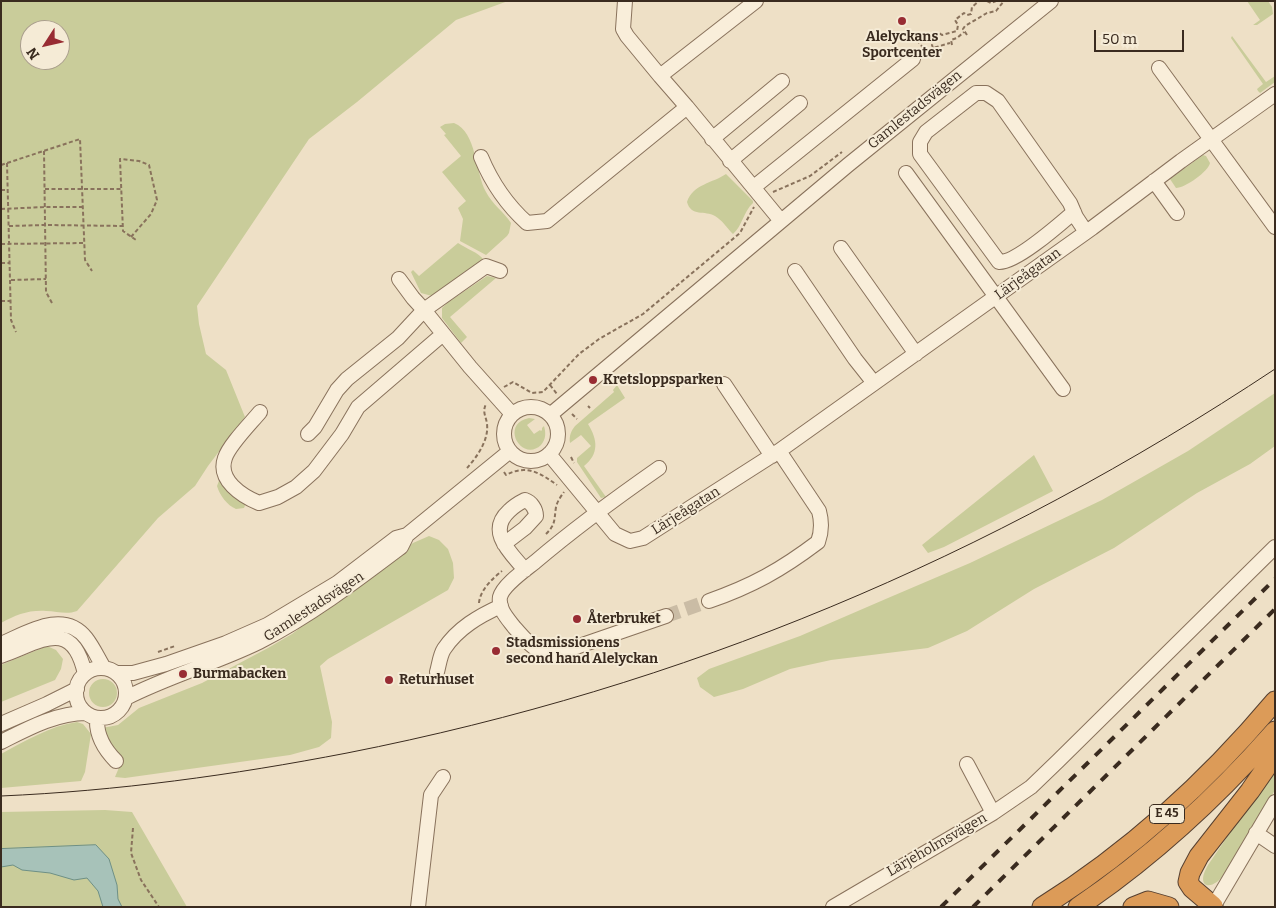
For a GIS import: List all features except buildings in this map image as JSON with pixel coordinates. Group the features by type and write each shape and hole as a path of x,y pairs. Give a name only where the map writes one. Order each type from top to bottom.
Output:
{"highway":[{"name":"E 45","path":"1042,907 1098,870 1183,800 1214,769 1275,701"},
{"name":"E 45","path":"1078,907 1128,871 1196,814 1242,768 1275,731"},
{"path":"1213,906 1192,888 1188,882 1190,873 1199,856 1250,791 1275,755"},
{"path":"1133,907 1148,901 1169,907"}],"street":[{"path":"625,1 624,29 627,36 781,221"},
{"path":"660,76 756,1"},
{"name":"Gamlestadsvägen","path":"550,415 918,108 1052,1"},
{"path":"754,187 913,59"},
{"path":"1159,68 1275,227"},
{"path":"712,139 782,81"},
{"path":"1074,212 1031,246 1008,261 999,262 920,154 920,142 926,132 976,93 986,93 998,101 1070,203 1086,232"},
{"name":"Lärjeågatan","path":"549,454 615,534 630,541 659,529 776,454 1086,232 1211,139 1274,96"},
{"path":"730,160 800,103"},
{"path":"481,157 489,176 527,223 547,221 687,107"},
{"path":"906,173 1063,389"},
{"path":"1154,181 1177,213"},
{"path":"841,248 916,354"},
{"path":"308,434 315,427 336,390 398,338 424,310 486,266 500,271"},
{"path":"794,270 855,359 874,383"},
{"path":"399,279 443,334 512,414"},
{"path":"260,412 241,434 224,459 225,473 232,487 244,497 259,503 278,497 296,487 314,471 342,434 358,407 443,334"},
{"path":"709,601 760,581 818,542 821,534 818,511 724,384"},
{"path":"532,407 542,409 550,415 555,423 557,433 556,443 549,454 540,459 529,461 518,458 510,451 505,441 504,430 512,414 521,408 532,407"},
{"name":"Gamlestadsvägen","path":"85,674 95,668 133,673 166,664 226,643 267,625 337,582 396,538 407,535 510,451"},
{"path":"659,468 595,512 525,570 502,592 500,598 501,606 507,619 530,644 541,653 553,655 666,616"},
{"name":"Gamlestadsvägen","path":"1,742 66,715 92,715 106,718 114,715 123,706 126,698 146,688 233,654 278,632 401,547 407,535"},
{"path":"504,544 525,570"},
{"path":"993,813 1031,786 1058,761 1275,547"},
{"path":"437,672 443,650 465,626 474,619 501,606"},
{"path":"1,644 48,625 60,623 74,628 85,637 110,670 124,682 126,698"},
{"path":"1,656 46,638 57,637 70,642 80,655 85,674 80,680 77,689 78,702 92,715 106,751 116,762"},
{"path":"1,724 77,689"},
{"name":"Lärjeholmsvägen","path":"833,907 993,813 967,764"},
{"path":"418,907 431,795 443,777"},
{"path":"1213,906 1275,802"},
{"path":"1256,833 1275,846"}],"path":[{"path":"933,48 935,34 939,33 942,35 957,31 958,26 955,20 964,13 967,15 971,14 972,7 979,1"},
{"path":"987,1 991,4 996,1"},
{"path":"917,40 926,53 929,53 933,48 951,44 953,39 964,32 965,26 987,13 996,11 1004,1"},
{"path":"964,32 967,35"},
{"path":"1,165 80,139 85,260 92,270"},
{"path":"44,151 46,292 52,303"},
{"path":"466,469 480,451 487,430 484,406 509,383 513,382 532,393 543,392 579,354 600,339 643,314 740,233 750,211 762,199 772,192 810,176 838,155"},
{"path":"131,237 151,214 157,200 149,165 139,161 120,159 123,230 131,237 136,240"},
{"path":"7,163 11,320 16,332"},
{"path":"45,189 122,189"},
{"path":"1,190 8,190"},
{"path":"1,209 83,207"},
{"path":"9,226 123,226"},
{"path":"1,244 84,243"},
{"path":"1,263 10,263"},
{"path":"10,280 46,279"},
{"path":"1,301 11,301"},
{"path":"571,457 575,465"},
{"path":"156,652 179,645"},
{"path":"133,828 131,853 141,880 159,907"}],"green space":[{"path":"1,1 508,1 456,20 309,139 197,306 206,354 226,370 245,417 195,486 158,518 77,611 65,613 33,611 17,615 1,623"},
{"path":"1247,1 1268,1 1272,7 1273,14 1257,25 1253,25 1260,20"},
{"path":"1232,36 1266,82 1275,76 1275,82 1260,93 1257,89 1263,84 1231,38"},
{"path":"454,123 462,128 467,135 486,192 511,223 507,236 486,255 460,241 463,219 458,208 466,201 442,172 461,156 440,127 445,124"},
{"path":"1203,155 1206,156 1210,163 1206,170 1190,182 1176,188 1170,179"},
{"path":"726,174 753,201 739,227 733,234 718,218 711,214 692,210 687,202 694,191"},
{"path":"458,243 476,253 485,261 441,292 432,296 421,293 411,272 413,270 419,276"},
{"path":"487,276 496,278 450,317 467,337 461,343 442,318 442,308"},
{"path":"617,385 625,398 588,424 594,436 595,447 592,457 584,466 606,497 601,498 577,462 577,458 591,446 581,435 570,443 570,436 575,426 614,392 613,390"},
{"path":"1275,393 1275,446 1250,464 1197,493 1114,548 1034,589 967,631 928,648 831,660 790,669 743,689 714,697 700,687 697,678 709,669 800,636 970,563 1102,500 1188,451"},
{"path":"529,418 535,419 527,425 534,434 541,431 544,426 545,431 543,443 534,449 527,449 521,446 515,434 516,427 520,422"},
{"path":"1034,455 1053,491 944,547 928,553 922,545"},
{"path":"220,478 246,503 244,508 236,509 224,500 217,486"},
{"path":"429,536 439,540 448,549 453,563 454,578 448,590 328,659 320,666 332,722 331,738 319,747 290,755 125,778 115,777 123,758 110,747 102,728 118,725 139,708 202,683 292,634 413,543"},
{"path":"47,646 56,650 63,659 61,669 55,680 1,702 1,665"},
{"path":"103,679 113,683 117,693 113,703 103,707 93,703 89,693 93,683"},
{"path":"77,722 83,724 91,734 85,772 81,781 1,788 1,754 47,730"},
{"path":"1275,767 1275,790 1226,872 1216,883 1207,885 1203,879 1208,865"},
{"path":"105,810 132,812 187,907 1,907 1,812"}],"water":[{"path":"96,845 109,859 117,885 118,899 122,907 103,907 98,891 87,878 74,880 50,873 22,870 13,865 1,867 1,849"}],"tunnel":[{"path":"666,616 709,601"}],"tram line":[{"path":"1,796 44,794 175,781 347,753 472,725 594,692 713,652 830,607 945,556 1057,499 1167,437 1275,369"}],"railway":[{"path":"941,907 1275,579"},
{"path":"973,907 1275,609"}],"place":[{"name":"Alelyckans Sportcenter","path":"902,21"},
{"name":"Kretsloppsparken","path":"593,380"},
{"name":"Återbruket","path":"577,619"},
{"name":"Stadsmissionens second hand Alelyckan","path":"496,651"},
{"name":"Burmabacken","path":"183,674"},
{"name":"Returhuset","path":"389,680"}]}
